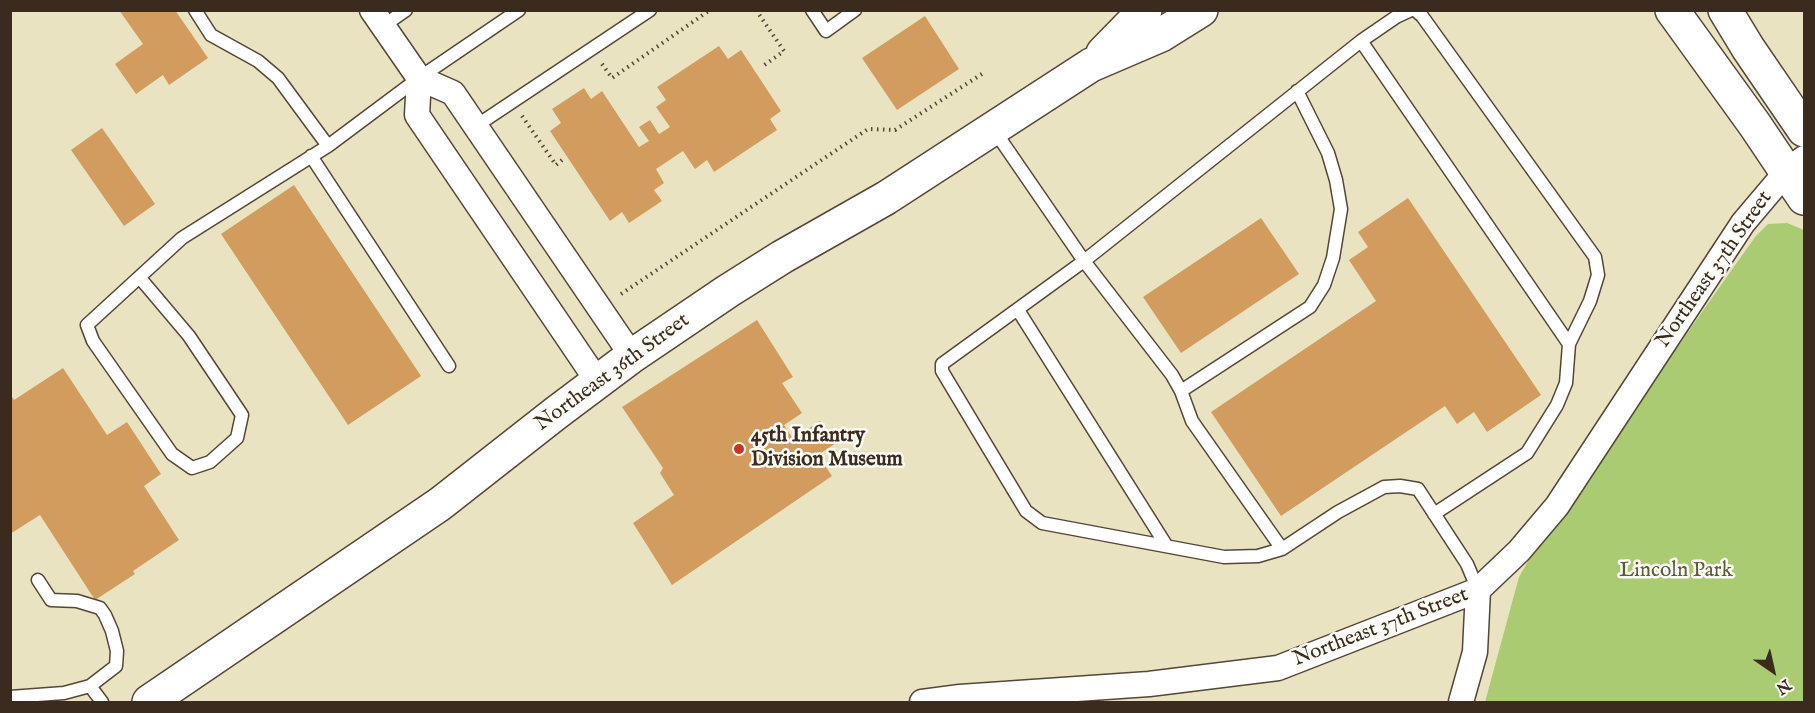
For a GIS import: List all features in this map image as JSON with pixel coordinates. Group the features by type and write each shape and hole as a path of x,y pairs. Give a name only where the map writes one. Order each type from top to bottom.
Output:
{"main road":[{"name":"Northeast 36th Street","path":"1091,65 1144,10"},
{"name":"Northeast 36th Street","path":"148,702 440,504 632,356 728,291 782,257 886,198 1091,65 1161,35 1201,10"},
{"path":"1672,10 1796,165 1804,198"},
{"path":"1725,10 1804,130"}],"street":[{"path":"377,18 419,78 453,93 632,356"},
{"path":"419,78 417,115 598,382"},
{"name":"Northeast 37th Street","path":"922,702 960,697 1149,684 1278,668 1478,590 1519,551 1557,506 1743,223 1796,165"},
{"path":"1461,702 1474,652 1478,590"}],"lane":[{"path":"195,10 211,35 258,60 278,78 328,146"},
{"path":"377,18 406,10"},
{"path":"140,278 189,336 242,415 237,438 210,462 192,468 172,454 93,341 87,325 182,238 328,146 419,78 519,10"},
{"path":"476,126 650,10"},
{"path":"812,10 826,31 855,10"},
{"path":"1434,514 1527,453 1557,405 1566,383 1569,344 1590,301 1598,275 1595,257 1422,16 1413,10 1396,17 1361,41 1084,261 942,364 946,379 1026,511 1042,524 1224,557 1258,556 1282,549 1338,512 1384,487 1400,486 1418,489 1434,514 1467,564 1478,590"},
{"path":"1361,41 1569,344"},
{"path":"1181,391 1310,307 1324,285 1333,258 1341,208 1328,153 1297,91"},
{"path":"993,129 1084,261 1172,375 1181,391 1192,421 1282,549"},
{"path":"311,156 449,366"},
{"path":"1018,310 1166,546"},
{"path":"10,697 64,693 90,686 116,666 117,651 112,632 100,608 77,601 51,600 38,580"},
{"path":"90,686 102,702"}],"path":[{"path":"600,61 612,78 710,10"},
{"path":"756,10 784,51 763,66"},
{"path":"599,308 868,129 895,130 985,72"},
{"path":"521,115 556,165 562,160"}],"green space":[{"name":"Lincoln Park","path":"1787,223 1804,230 1804,702 1485,702 1519,577 1538,544 1755,237 1768,224"}],"building":[{"path":"119,10 175,10 208,58 169,85 163,75 136,94 115,64 143,44"},
{"path":"925,16 959,69 897,110 862,58"},
{"path":"719,46 728,59 741,50 781,111 770,119 777,130 714,172 707,160 695,169 683,151 656,169 664,183 654,190 662,201 629,223 622,212 610,221 550,131 561,123 552,109 584,88 591,99 602,91 639,147 649,141 639,127 650,120 659,134 670,127 656,107 666,100 657,87"},
{"path":"102,128 155,204 124,226 71,150"},
{"path":"294,185 421,376 348,425 221,234"},
{"path":"1408,198 1541,395 1487,432 1474,412 1457,424 1445,406 1281,516 1211,412 1376,301 1349,260 1368,247 1358,232"},
{"path":"1261,218 1299,274 1181,353 1143,297"},
{"name":"45th Infantry Division Museum","path":"757,320 793,377 782,383 802,413 784,425 793,439 820,421 836,443 818,455 832,476 672,585 633,523 674,495 660,473 663,468 622,407"},
{"path":"63,368 107,435 127,422 161,474 144,486 179,540 133,571 135,574 95,600 40,515 10,534 10,394 14,400"}],"place":[{"name":"45th Infantry Division Museum","path":"739,449"}]}
